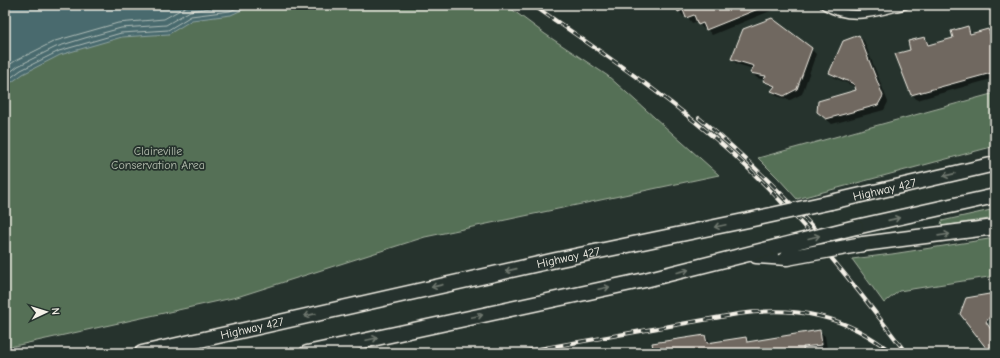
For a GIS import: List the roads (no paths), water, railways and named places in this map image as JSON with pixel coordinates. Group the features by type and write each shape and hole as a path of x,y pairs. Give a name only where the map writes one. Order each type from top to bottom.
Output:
{"highway":[{"name":"Highway 427","path":"142,353 549,261 831,202 992,164"},
{"path":"307,353 622,285 744,256 856,227 995,196"},
{"path":"744,256 786,258 863,244 995,227"}],"street":[{"path":"824,5 834,11 856,15 905,5"}],"water":[{"path":"5,5 253,5 231,15 192,20 169,34 122,37 60,55 23,74 5,87"}],"railway":[{"path":"533,5 661,96 710,134 734,155 803,225 866,301 906,353"},
{"path":"699,118 764,176 824,239"},
{"path":"516,353 738,314 780,311 820,316 838,322 875,340 892,353"}],"park label":[{"name":"Claireville Conservation Area","path":"158,158"}]}
